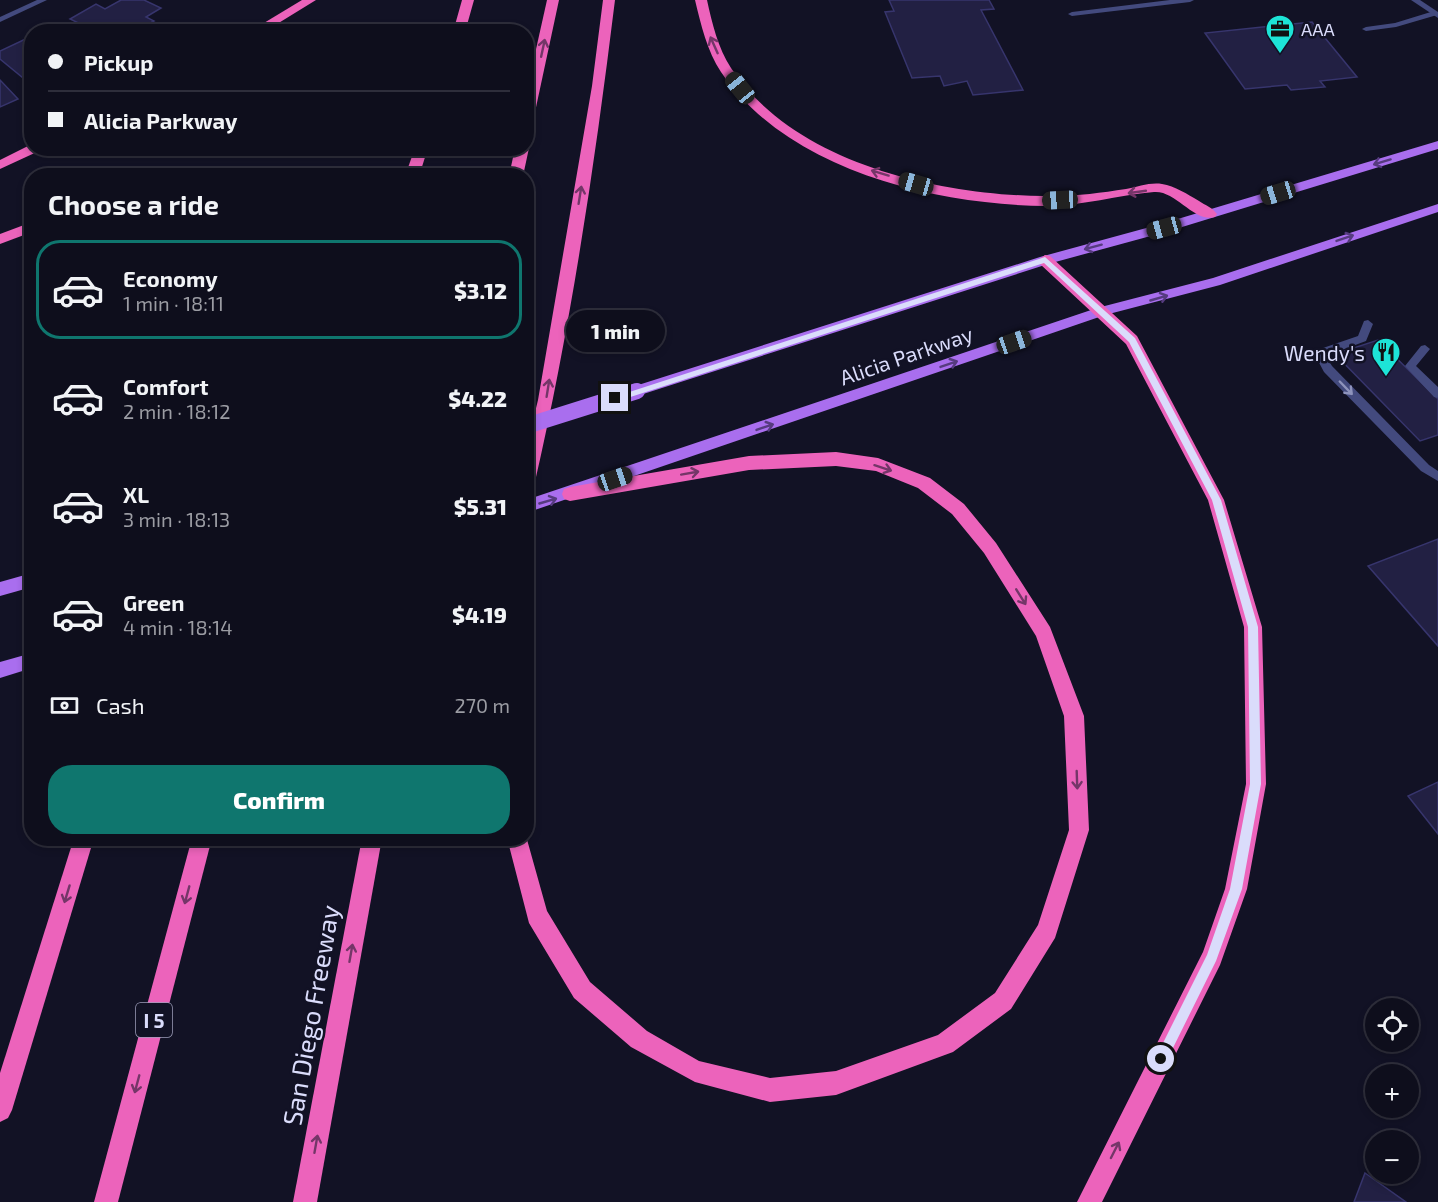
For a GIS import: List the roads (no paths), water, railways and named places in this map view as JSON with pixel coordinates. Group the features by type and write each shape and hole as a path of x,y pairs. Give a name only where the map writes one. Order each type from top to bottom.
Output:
{"highway":[{"path":"269,24 310,0"},
{"path":"461,24 468,0"},
{"path":"534,89 553,0"},
{"path":"534,452 546,400 594,109 609,0"},
{"path":"701,0 711,40 727,71 754,104 800,138 853,165 938,190 1006,200 1073,200 1161,188 1210,214"},
{"path":"0,165 24,153"},
{"path":"0,239 24,230"},
{"path":"1045,260 1132,340 1216,500 1253,627 1256,784 1236,889 1212,957 1089,1202"},
{"path":"519,846 537,915 582,990 639,1039 695,1071 770,1090 836,1083 945,1044 1003,1001 1047,930 1079,830 1074,716 1044,633 990,548 958,509 924,483 878,465 836,459 749,463 570,494"},
{"path":"0,1110 82,846"},
{"name":"I 5","path":"106,1202 200,846"},
{"name":"San Diego Freeway","path":"305,1202 371,846"}],"main road":[{"path":"534,424 1045,260 1210,214 1438,145"},
{"name":"Alicia Parkway","path":"534,505 1102,311 1215,282 1438,208"},
{"path":"0,590 24,582"},
{"path":"0,670 24,662"}],"street":[{"path":"0,20 43,0"},
{"path":"1072,14 1190,0"},
{"path":"1415,0 1436,14"},
{"path":"1366,29 1396,25 1436,14"},
{"path":"1368,324 1362,338 1328,351 1321,357 1328,369 1425,468 1438,477"},
{"path":"1425,349 1410,366 1438,394"}],"place":[{"name":"AAA","path":"1280,54"},
{"name":"Wendy's","path":"1386,378"}]}
